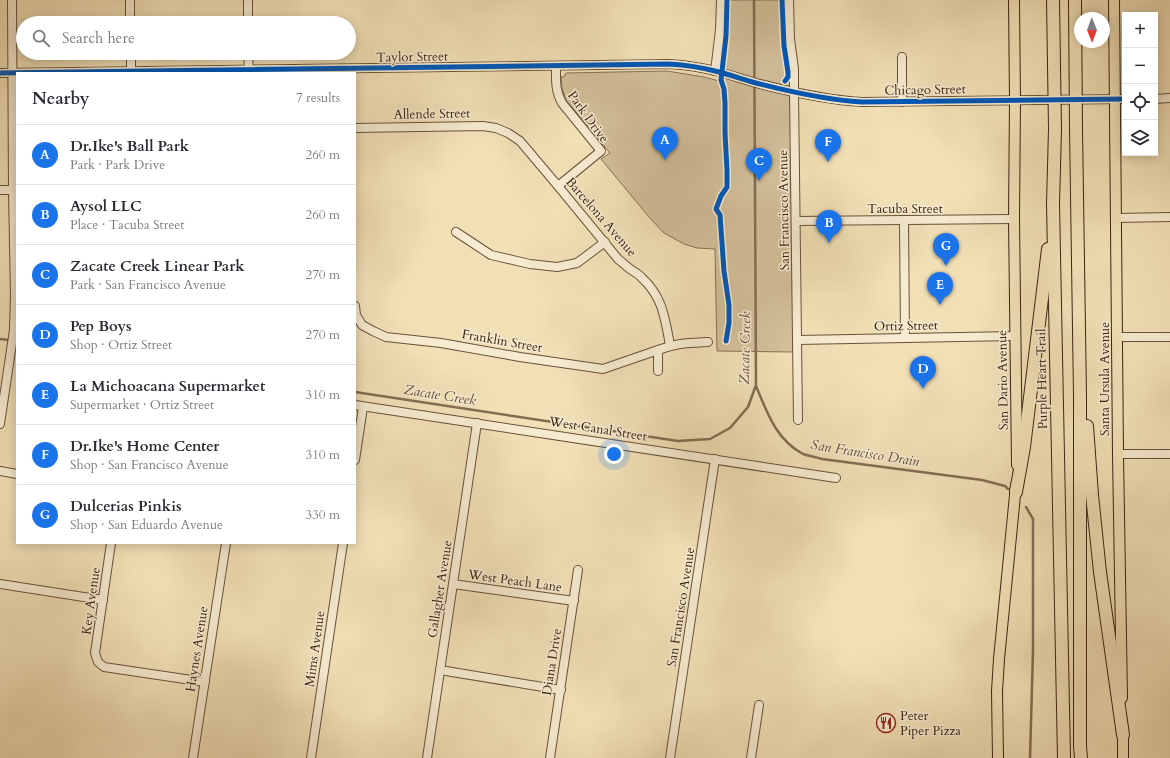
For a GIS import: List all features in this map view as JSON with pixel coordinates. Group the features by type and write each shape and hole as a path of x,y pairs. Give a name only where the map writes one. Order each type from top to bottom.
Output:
{"highway":[{"name":"Purple Heart Trail","path":"1053,0 1055,129 1053,204 1064,758"},
{"path":"1075,0 1080,396 1081,758"},
{"path":"1016,492 1024,447 1053,204"},
{"path":"1080,396 1087,428 1100,572 1123,735"}],"main road":[{"name":"San Dario Avenue","path":"998,758 997,691 1016,492 1017,453 1014,220 1014,0"},
{"name":"Santa Ursula Avenue","path":"1114,0 1120,99 1116,218 1123,758"}],"street":[{"path":"0,423 13,355 15,296 12,0"},
{"path":"130,0 130,16"},
{"path":"248,0 248,16"},
{"path":"715,71 720,30 721,0"},
{"name":"San Francisco Avenue","path":"789,0 790,39 794,69 798,420"},
{"path":"902,57 902,102"},
{"path":"131,60 131,72"},
{"path":"248,60 249,70"},
{"name":"Taylor Street","path":"131,72 669,64 693,66 728,75"},
{"name":"Park Drive","path":"556,66 556,90 558,96 601,151 558,186"},
{"name":"Taylor Street","path":"0,73 16,73"},
{"name":"Chicago Street","path":"728,75 794,92 838,101 902,102 1120,99"},
{"path":"1158,99 1170,98"},
{"name":"Allende Street","path":"356,128 484,126 496,128 508,133"},
{"name":"Barcelona Avenue","path":"508,133 520,141 618,259 642,277 651,287 659,299 664,311 670,345"},
{"path":"0,190 13,190"},
{"path":"1116,218 1170,217"},
{"name":"Tacuba Street","path":"796,221 1014,220"},
{"path":"904,221 905,337"},
{"path":"456,232 491,255 530,264 557,267 577,263 604,242"},
{"name":"Franklin Street","path":"356,315 362,325 386,337 442,343 520,357 603,369 670,345 708,342"},
{"name":"Ortiz Street","path":"797,340 1016,336"},
{"path":"1117,337 1170,337"},
{"path":"658,350 658,371"},
{"path":"356,446 359,406"},
{"name":"West Canal Street","path":"359,406 836,478"},
{"name":"Gallagher Avenue","path":"427,758 477,423"},
{"path":"1118,454 1170,454"},
{"name":"San Francisco Avenue","path":"670,758 715,459"},
{"path":"0,471 16,474"},
{"name":"Key Avenue","path":"111,544 95,653 98,662 104,667 205,682"},
{"name":"Haynes Avenue","path":"193,758 226,544"},
{"name":"Mims Avenue","path":"311,758 343,544"},
{"name":"Diana Drive","path":"550,758 578,570"},
{"path":"0,584 103,600"},
{"name":"West Peach Lane","path":"453,584 574,601"},
{"path":"440,670 561,690"},
{"path":"751,758 759,705"}],"shaded area":[{"path":"726,0 784,0 790,71 793,352 717,351 715,249 697,248 684,244 664,233 601,159 610,153 566,100 562,88 561,77 564,77 566,73 667,71 704,77 723,82 722,63"}],"waterway":[{"name":"Zacate Creek","path":"356,392 678,441 710,439 730,428 748,407 756,385 754,0"},
{"name":"Zacate Creek","path":"0,339 16,341"},
{"name":"San Francisco Drain","path":"756,386 779,433 786,441 803,454 822,459 982,480 1005,486 1008,489"},
{"name":"San Francisco Drain","path":"1026,507 1033,519 1033,651 1030,758"}],"cycle path":[{"path":"726,341 729,323 729,305 724,271 720,215 716,209 721,196 727,187 725,103 724,89 721,80 726,36 727,0"},
{"path":"782,0 784,46 788,72 788,77 785,81"},
{"path":"74,72 669,64 704,68 782,89 849,101 1122,99"},
{"path":"0,73 16,73"}],"place":[{"name":"Dr.Ike's Ball Park","path":"665,160"},
{"name":"Dr.Ike's Home Center","path":"828,162"},
{"name":"Zacate Creek Linear Park","path":"759,181"},
{"name":"Aysol LLC","path":"829,243"},
{"name":"Dulcerias Pinkis","path":"946,266"},
{"name":"La Michoacana Supermarket","path":"940,305"},
{"name":"Pep Boys","path":"923,389"},
{"name":"Peter Piper Pizza","path":"886,723"}]}
